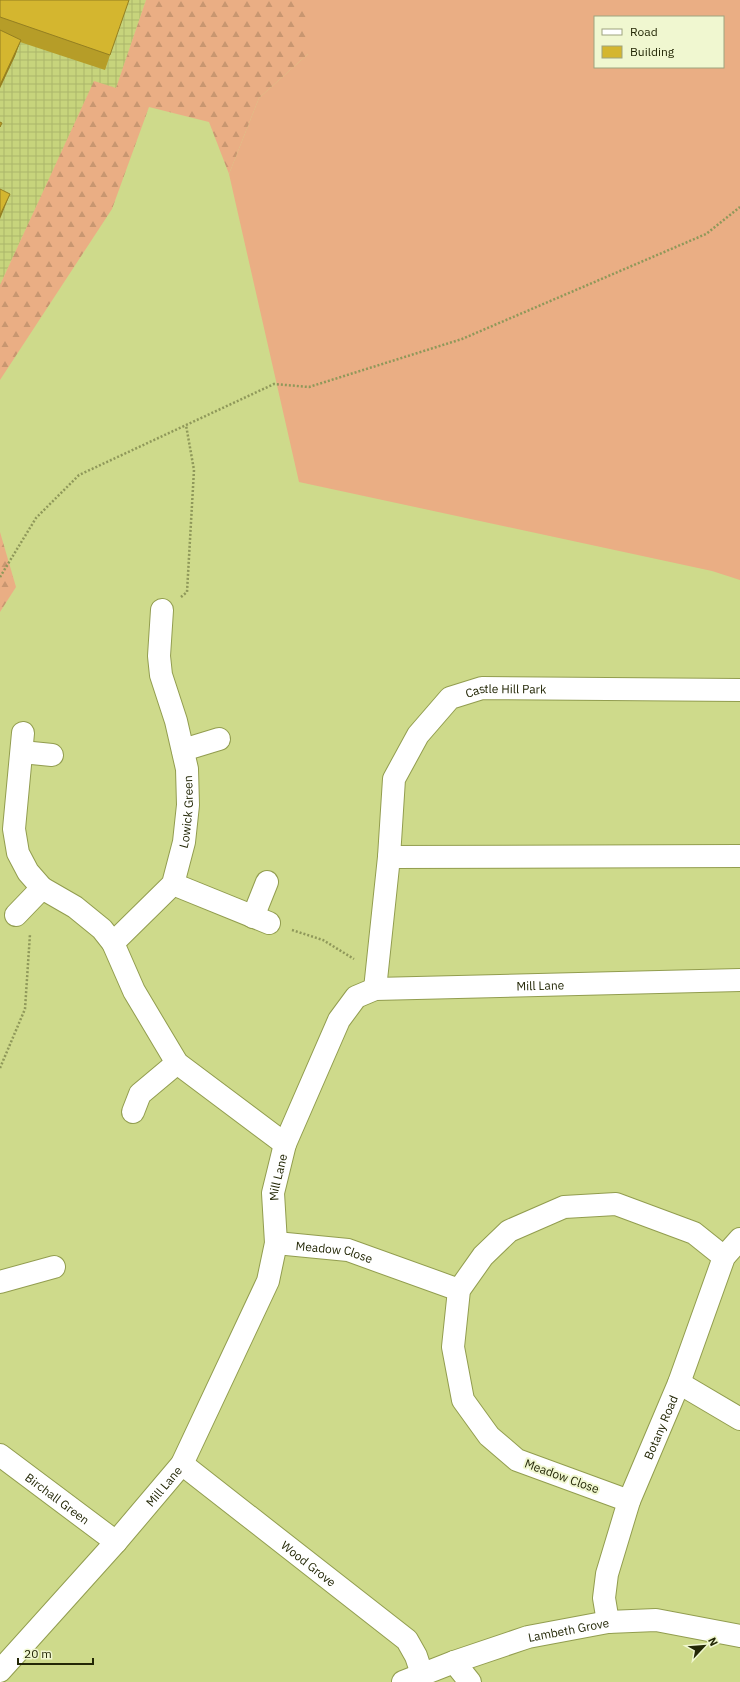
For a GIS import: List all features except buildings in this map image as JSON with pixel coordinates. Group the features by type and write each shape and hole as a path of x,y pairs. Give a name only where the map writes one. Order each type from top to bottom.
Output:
{"street":[{"name":"Lowick Green","path":"162,610 159,656 161,675 176,721 187,769 188,805 184,842 173,884"},
{"name":"Castle Hill Park","path":"375,989 389,857 394,779 418,735 450,698 482,688 740,690"},
{"path":"183,750 220,739"},
{"path":"52,755 22,743 14,829 18,853 28,872 42,888 75,907 102,929 114,943 134,991 177,1063 285,1144"},
{"path":"389,857 740,856"},
{"path":"114,943 173,884 261,920 266,882"},
{"path":"20,911 42,888"},
{"name":"Mill Lane","path":"0,1671 116,1542 182,1464 268,1281 276,1243 273,1193 285,1144 339,1020 356,997 375,989 740,980"},
{"path":"133,1112 140,1094 177,1063"},
{"name":"Meadow Close","path":"629,1501 517,1460 489,1436 463,1400 453,1347 459,1290 483,1256 509,1231 564,1208 616,1204 694,1233 724,1257"},
{"name":"Botany Road","path":"608,1622 604,1598 607,1574 629,1501 679,1383 724,1257 740,1239"},
{"name":"Meadow Close","path":"276,1243 348,1250 459,1290"},
{"path":"0,1282 54,1267"},
{"path":"679,1383 740,1419"},
{"name":"Birchall Green","path":"0,1455 116,1542"},
{"name":"Wood Grove","path":"182,1464 407,1640 416,1656 412,1678"},
{"name":"Lambeth Grove","path":"412,1678 528,1637 608,1622 656,1620 740,1636"},
{"path":"454,1662 470,1682"}],"path":[{"path":"0,577 36,518 79,475 274,384 309,387 462,339 706,234 740,207"},
{"path":"162,610 187,592 194,470 186,425"},
{"path":"0,1068 25,1009 31,919 20,911"},
{"path":"261,920 323,940 355,960 375,989"}],"shaded area":[{"path":"0,0 146,0 116,89 94,82 0,285"}],"green space":[{"path":"146,0 308,0 308,54 259,98 229,174 209,122 149,107 112,209 0,380 0,285 94,81 116,88"},
{"path":"308,0 740,0 740,580 712,571 299,482 229,174 259,98 308,54"},
{"path":"0,532 16,587 0,612"}]}
